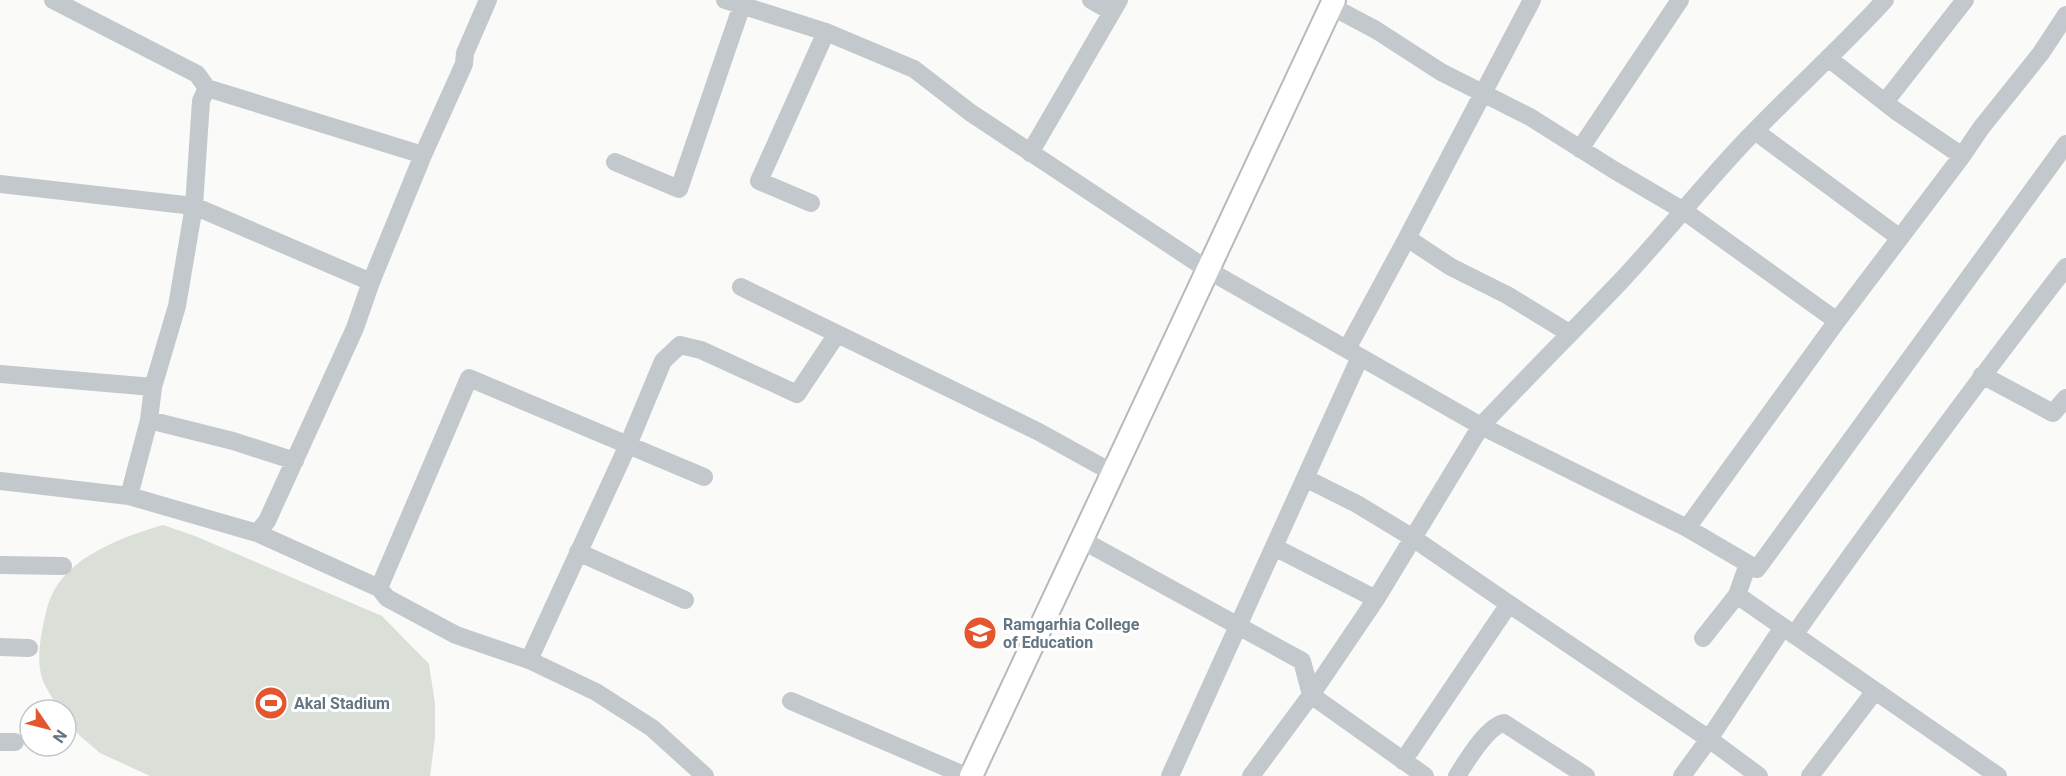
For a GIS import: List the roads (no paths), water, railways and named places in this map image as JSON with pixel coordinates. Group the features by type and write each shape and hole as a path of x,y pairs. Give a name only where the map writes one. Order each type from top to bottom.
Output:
{"main road":[{"path":"971,776 1333,3"}],"street":[{"path":"53,0 197,74 207,88 423,155"},
{"path":"257,533 267,521 296,461 355,328 371,282 423,155 464,64 465,53 488,0"},
{"path":"1030,153 1115,6 1091,0"},
{"path":"1170,776 1232,644 1237,625 1305,478 1354,353 1407,238 1532,0"},
{"path":"1580,149 1680,0"},
{"path":"1251,776 1311,695 1376,599 1481,426 1619,282 1755,131 1853,35 1885,0"},
{"path":"1885,102 1965,0"},
{"path":"615,162 679,189 733,3 826,32 914,69 971,113 1208,270 1481,426 1687,528 1757,569 2066,144"},
{"path":"1333,3 1441,72 1530,117 1684,211 1837,321"},
{"path":"1687,528 1837,321 1981,128 2041,53 2066,15"},
{"path":"811,203 759,181 826,32"},
{"path":"1828,58 1885,102 1962,156"},
{"path":"129,496 149,420 153,387 177,306 194,206 201,101 207,88"},
{"path":"1755,131 1900,238"},
{"path":"0,184 194,206 371,282"},
{"path":"1407,238 1451,267 1507,295 1569,333"},
{"path":"1682,776 1788,631 2066,267"},
{"path":"741,287 1039,432 1113,473"},
{"path":"529,660 628,445 663,361 680,345 701,351 797,394 837,334"},
{"path":"0,374 153,387"},
{"path":"1982,375 2053,413 2066,398"},
{"path":"379,588 469,378 704,477"},
{"path":"149,420 233,441 296,461"},
{"path":"1305,478 1357,504 1413,538 1760,776"},
{"path":"0,481 129,496 257,533 379,588 387,598 456,635 529,660 596,692 652,728 705,776"},
{"path":"1082,540 1302,661 1311,695 1425,776"},
{"path":"1274,547 1376,599"},
{"path":"578,552 685,600"},
{"path":"1703,638 1737,595 1748,564"},
{"path":"0,565 63,566"},
{"path":"1737,595 1998,776"},
{"path":"1403,761 1509,604"},
{"path":"0,647 29,648"},
{"path":"1810,776 1875,691"},
{"path":"791,701 966,776"},
{"path":"1457,776 1487,734 1499,724 1504,723 1586,776"}],"place":[{"name":"Ramgarhia College of Education","path":"980,633"},
{"name":"Akal Stadium","path":"271,703"}]}
